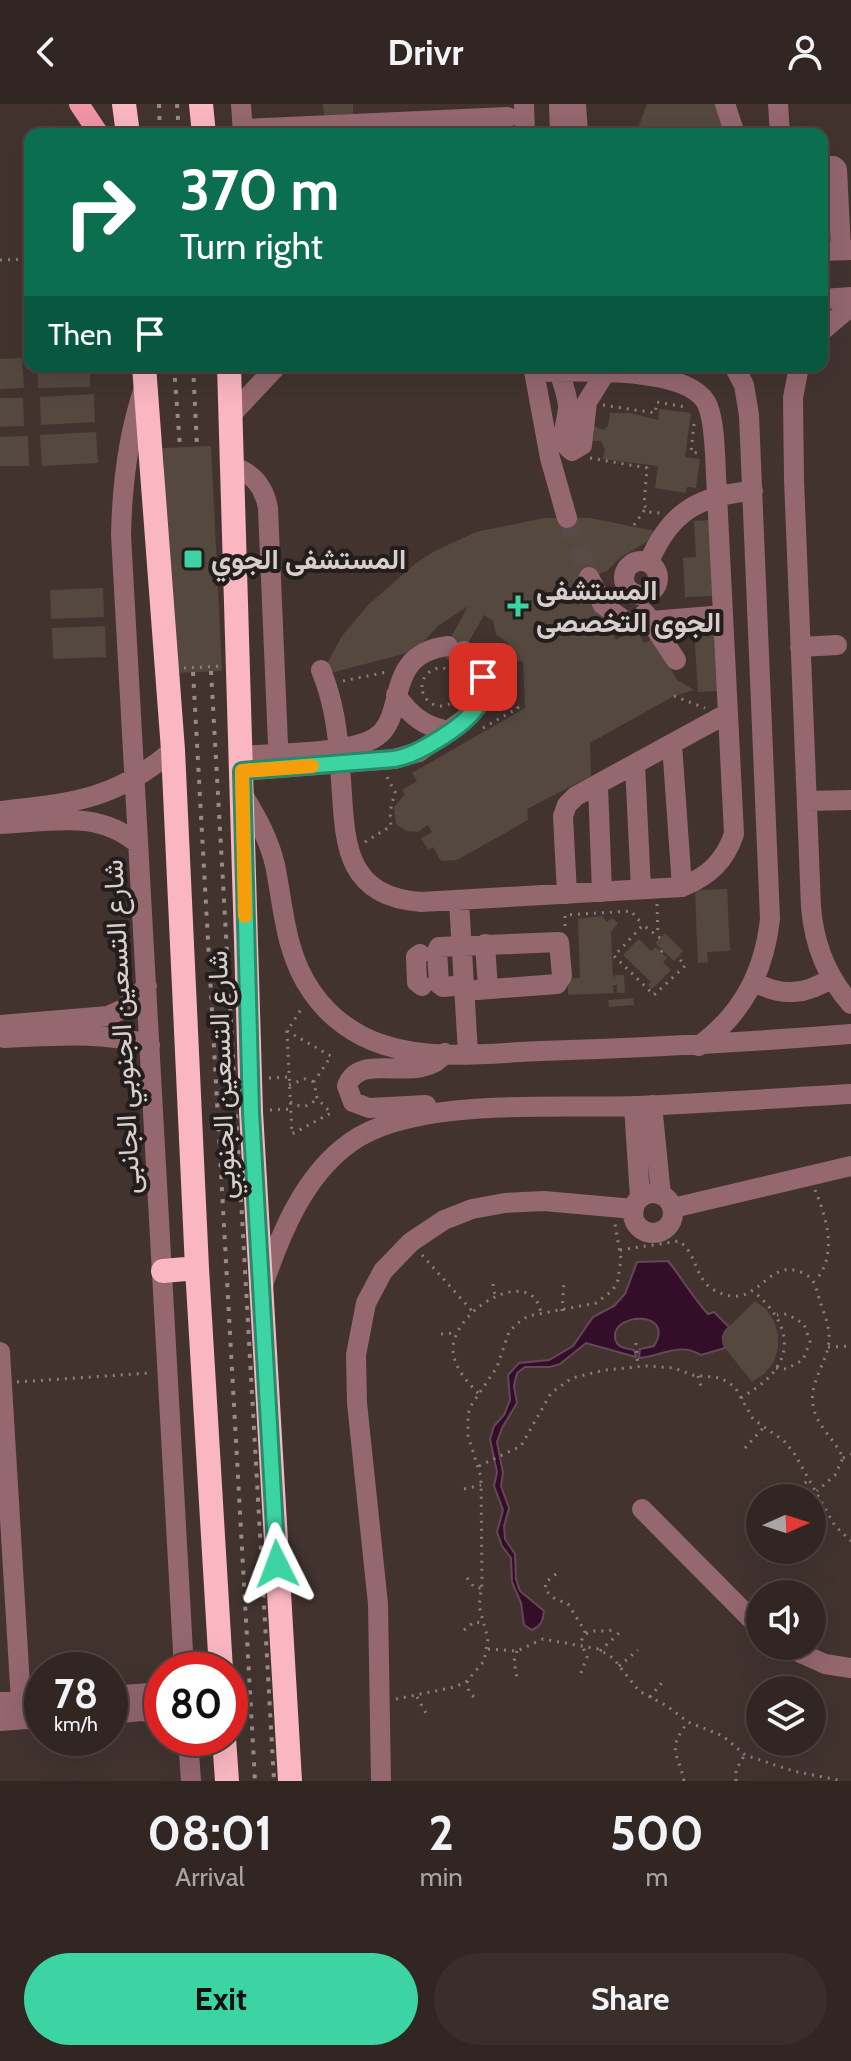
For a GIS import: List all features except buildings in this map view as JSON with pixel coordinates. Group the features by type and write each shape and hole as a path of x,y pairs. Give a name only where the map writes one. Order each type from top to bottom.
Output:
{"highway":[{"path":"124,104 127,128"},
{"path":"201,104 203,128"},
{"name":"شارع التسعين الجنوبي","path":"229,372 251,1112 290,1781"},
{"name":"شارع التسعين الجنوبي","path":"145,375 173,750 197,1268 220,1652"},
{"path":"163,1271 197,1268"},
{"path":"225,1756 227,1781"}],"main road":[{"path":"79,104 95,128"}],"street":[{"path":"241,104 243,128"},
{"path":"559,104 560,128"},
{"path":"576,104 578,128"},
{"path":"725,104 733,128"},
{"path":"778,104 780,128"},
{"path":"312,128 517,116"},
{"path":"828,166 837,169 831,214 838,251"},
{"path":"828,299 851,297"},
{"path":"828,326 851,306"},
{"path":"231,415 271,372"},
{"path":"543,372 571,518"},
{"path":"545,372 580,408"},
{"path":"321,670 332,700 348,852 361,875 379,891 410,901 454,901 682,887 714,869 734,834 717,488 708,409 703,398 674,381 649,375 584,372"},
{"path":"699,1046 726,1023 755,982 764,958 770,919 748,400 738,372"},
{"path":"798,372 793,398 800,647 813,925 831,978 851,1004"},
{"path":"576,451 568,449 564,438 580,408 605,373"},
{"name":"شارع التسعين الجنوبي الجانبى","path":"145,375 130,441 121,535 183,1652"},
{"path":"234,467 254,479 263,492 268,508 279,760"},
{"path":"632,613 657,584 657,572 649,562 661,538 674,522 717,488 752,484"},
{"path":"589,577 603,605 632,613 662,617 723,611"},
{"path":"632,613 656,632 676,660"},
{"path":"800,647 837,645"},
{"path":"339,756 380,734 403,677 414,661 429,650 456,649 480,669 483,694 476,709 414,755 377,760 339,756 279,760 242,773 274,862 292,955 312,993 337,1019 367,1038 401,1049 457,1053 699,1046 851,1034"},
{"path":"396,695 418,720 449,731"},
{"path":"567,894 563,816 567,805 576,796 728,713"},
{"path":"672,744 682,887"},
{"path":"0,811 77,802 107,792 135,779 173,750"},
{"path":"635,765 649,889"},
{"path":"598,786 602,892"},
{"path":"807,801 851,800"},
{"path":"0,824 84,820 113,827 138,844"},
{"path":"454,901 440,950 443,987 457,1053"},
{"path":"440,950 485,944 560,943 561,979 554,986 488,989 443,987"},
{"path":"485,944 488,989"},
{"path":"755,982 773,990 793,993 813,989 831,978"},
{"path":"0,1025 108,1016 123,1009 147,986"},
{"path":"0,1038 117,1037 150,1045"},
{"path":"451,1112 425,1105 363,1107 353,1102 347,1092 349,1080 361,1070 427,1067 457,1053"},
{"path":"262,1289 288,1219 332,1159 371,1130 394,1121 521,1106 643,1106 851,1094"},
{"path":"643,1106 652,1203"},
{"path":"381,1781 378,1604 360,1429 356,1355 366,1303 383,1271 411,1242 444,1220 472,1209 544,1201 612,1208 851,1166"},
{"path":"0,1352 13,1712"},
{"path":"642,1509 746,1614"},
{"path":"816,1660 851,1668"},
{"path":"0,1682 13,1712"},
{"path":"189,1756 191,1781"}],"path":[{"path":"0,260 24,259"},
{"path":"580,408 655,413 657,402 708,409"},
{"path":"576,451 601,461 647,468 645,509 652,514 661,513"},
{"path":"634,525 645,509"},
{"path":"445,668 455,674 460,690 455,701 438,706 427,701 422,684 433,670 445,668"},
{"path":"674,696 705,708"},
{"path":"348,852 391,826 390,812 395,792 377,760"},
{"path":"565,929 565,915 631,911 659,938 649,889"},
{"path":"643,925 614,955 653,995 685,966 678,957"},
{"path":"287,1031 331,1056 314,1082 317,1098 331,1113 292,1134 287,1031 312,993"},
{"path":"289,1085 305,1079 314,1082"},
{"path":"290,1102 306,1107 317,1098"},
{"path":"809,1175 823,1215 829,1246 825,1266 814,1282"},
{"path":"380,1701 417,1697 467,1681 477,1672 488,1649 479,1606 481,1485 479,1466 466,1425 472,1404 497,1367 509,1332 528,1316 596,1303 613,1290 620,1270 620,1250 612,1208"},
{"path":"620,1250 679,1241 688,1247 706,1285 715,1291 739,1296 754,1292 769,1276 779,1272 802,1272 814,1282 829,1330 828,1347 815,1381 813,1405 822,1426 839,1447 843,1458"},
{"path":"411,1242 473,1312"},
{"path":"562,1311 564,1282"},
{"path":"493,1284 495,1296"},
{"path":"741,1398 767,1379 776,1368 781,1359 784,1337 777,1315 754,1292"},
{"path":"478,1394 455,1359 457,1333 473,1312 495,1296 524,1293 537,1304 541,1314"},
{"path":"776,1368 786,1369 803,1360 810,1342 809,1332 796,1317 777,1315"},
{"path":"441,1334 457,1333"},
{"path":"636,1343 638,1367"},
{"path":"828,1347 851,1346"},
{"path":"479,1466 515,1451 526,1441 543,1404 560,1384 595,1372 666,1366 728,1381 753,1419 784,1441 812,1484"},
{"path":"2,1383 168,1372"},
{"path":"698,1376 702,1390"},
{"path":"745,1448 764,1427"},
{"path":"824,1484 835,1475 843,1458 851,1454"},
{"path":"804,1484 810,1479"},
{"path":"464,1489 481,1485"},
{"path":"826,1509 835,1526 851,1541"},
{"path":"556,1574 546,1582 545,1590 568,1604 585,1634 581,1647 587,1657 581,1673"},
{"path":"467,1578 474,1587 481,1588"},
{"path":"464,1630 474,1622 485,1623"},
{"path":"585,1634 592,1631 608,1633 616,1628"},
{"path":"600,1651 619,1633"},
{"path":"488,1649 517,1651 543,1639 600,1651 613,1658 631,1684 688,1722 723,1736 745,1755 793,1771 840,1781"},
{"path":"619,1666 638,1650"},
{"path":"517,1651 514,1661 517,1678"},
{"path":"650,1697 665,1679"},
{"path":"467,1681 469,1692 477,1700"},
{"path":"417,1697 427,1715"},
{"path":"684,1781 674,1744 688,1722"},
{"path":"736,1781 736,1770 745,1755"}],"shaded area":[{"path":"668,1261 708,1314 714,1312 729,1327 723,1337 725,1348 701,1355 678,1350 639,1358 640,1349 654,1346 659,1334 657,1326 651,1321 632,1320 617,1329 615,1338 620,1346 634,1350 636,1357 586,1343 560,1364 525,1367 517,1373 514,1386 517,1403 497,1442 503,1473 501,1486 509,1508 504,1526 505,1539 515,1554 516,1579 520,1591 544,1611 541,1622 532,1630 524,1625 521,1603 512,1582 511,1558 497,1532 503,1510 494,1486 497,1472 490,1439 510,1400 508,1375 519,1363 549,1360 573,1346 593,1317 614,1306 625,1294 637,1262"}],"tunnel":[{"path":"567,518 589,577"}],"railway":[{"path":"159,104 160,128"},
{"path":"177,104 179,128"},
{"path":"174,372 180,447"},
{"path":"193,372 197,446"},
{"path":"211,671 274,1781"},
{"path":"193,672 255,1781"}],"slow traffic":[{"path":"245,916 242,771 312,766"}],"place":[{"name":"المستشفى الجوي","path":"193,559"},
{"name":"المستشفى الجوى التخصصى","path":"518,606"}],"route":[{"path":"277,1564 251,1112 242,771 414,755 476,709 483,694 483,677"}]}
